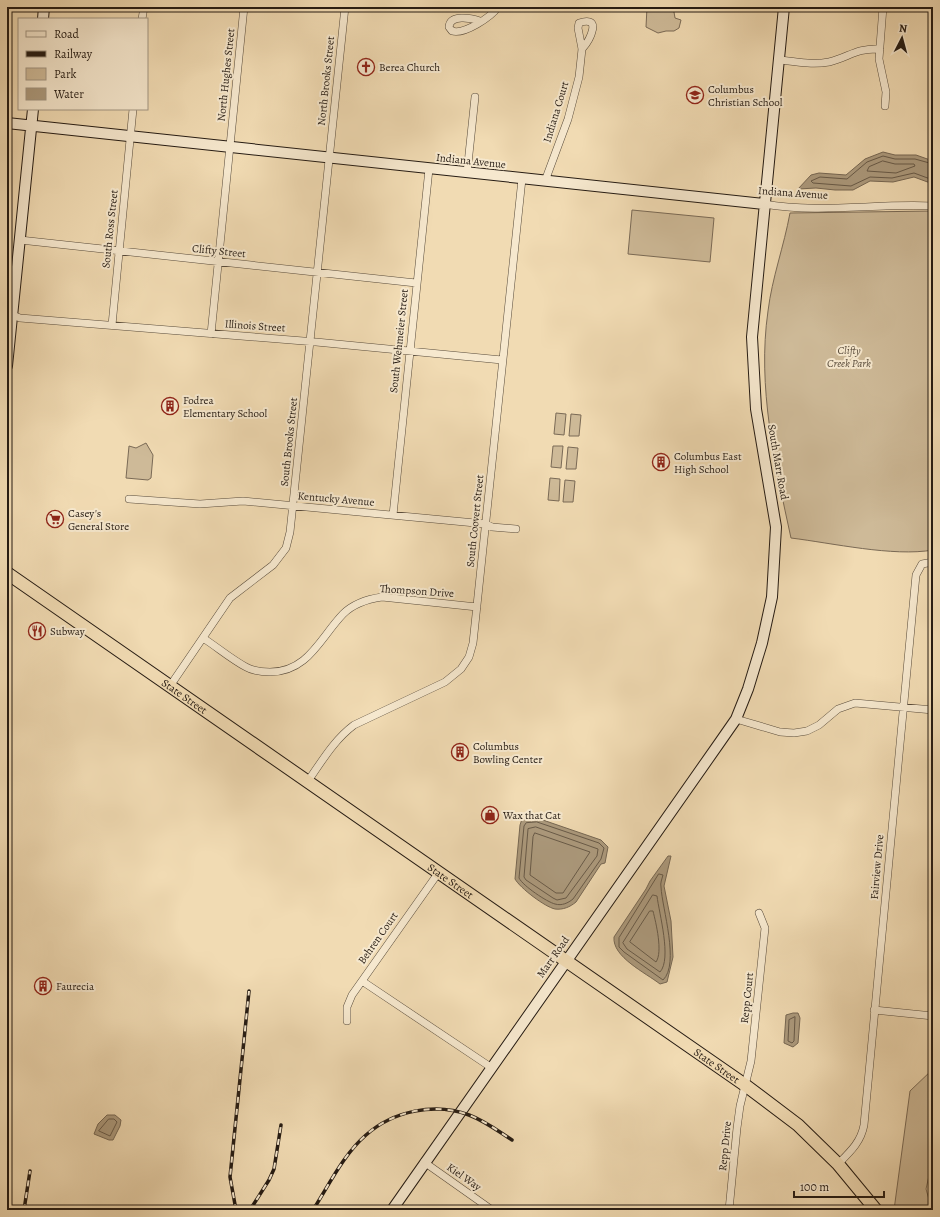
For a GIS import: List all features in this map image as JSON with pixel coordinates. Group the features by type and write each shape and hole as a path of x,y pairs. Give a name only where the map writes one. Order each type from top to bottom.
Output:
{"highway":[{"name":"State Street","path":"7,573 745,1085 798,1125 838,1164 876,1210"}],"street":[{"path":"43,18 44,7"},
{"path":"142,18 144,7"},
{"name":"North Hughes Street","path":"211,334 244,7"},
{"name":"North Brooks Street","path":"330,157 345,7"},
{"path":"480,21 492,14 498,7"},
{"name":"South Marr Road","path":"736,719 748,689 762,643 772,597 776,527 756,409 752,337 784,7"},
{"path":"883,7 879,59 886,92 885,106"},
{"path":"780,60 818,64 836,60 866,48 880,49"},
{"name":"Indiana Court","path":"545,181 568,119 579,77 582,49"},
{"path":"467,173 475,97"},
{"path":"7,366 10,314 20,240 33,110"},
{"name":"South Ross Street","path":"112,326 133,110"},
{"name":"Indiana Avenue","path":"7,123 230,145 429,169 801,208 905,205 933,206"},
{"name":"South Brooks Street","path":"170,686 230,598 273,565 286,548 290,532 293,506 330,157"},
{"name":"South Wehmeier Street","path":"393,515 429,169"},
{"name":"South Coovert Street","path":"308,781 336,741 346,731 354,725 445,682 461,669 469,658 473,643 477,607 522,179"},
{"name":"Clifty Street","path":"20,240 416,283"},
{"name":"Illinois Street","path":"10,314 20,318 311,341 502,360"},
{"name":"Kentucky Avenue","path":"129,499 196,504 243,501 486,524 492,527 516,529"},
{"name":"Fairview Drive","path":"838,1164 855,1147 862,1132 916,575 922,564 933,562"},
{"name":"Thompson Drive","path":"203,638 246,668 262,672 278,672 293,668 303,662 311,655 344,613 356,605 370,599 382,597 477,607"},
{"path":"736,719 780,732 794,733 807,731 819,725 846,704 862,703 933,710"},
{"name":"Marr Road","path":"392,1210 424,1162 492,1068 565,961 736,719"},
{"name":"Behren Court","path":"347,1021 348,1008 352,995 439,872"},
{"name":"Repp Court","path":"745,1085 751,1061 765,928 759,913"},
{"path":"362,981 492,1068"},
{"path":"874,1010 933,1016"},
{"name":"Repp Drive","path":"730,1210 737,1128 745,1085"},
{"name":"Kiel Way","path":"424,1162 492,1210"}],"green space":[{"path":"647,7 667,7 674,12 675,18 681,20 679,28 674,31 658,33 646,27"},
{"path":"632,210 714,218 710,262 628,254"},
{"name":"Clifty Creek Park","path":"933,211 933,550 917,552 881,551 791,538 769,425 765,368 765,340 768,311 775,274 790,213"},
{"path":"556,413 566,414 564,435 554,434"},
{"path":"571,414 581,415 579,436 569,436"},
{"path":"146,443 153,455 151,478 148,480 126,478 129,446 136,448"},
{"path":"553,446 563,446 561,468 551,467"},
{"path":"568,447 578,448 576,469 566,469"},
{"path":"550,478 560,479 559,501 548,500"},
{"path":"565,480 575,481 573,502 563,502"},
{"path":"933,1069 933,1158 926,1189 932,1210 894,1210 910,1091"}],"water":[{"path":"883,152 895,155 916,155 933,161 933,184 914,177 893,182 870,181 853,190 816,188 798,189 811,175 819,173 846,175 865,159"},
{"path":"537,818 601,840 608,847 605,863 601,864 576,902 566,908 555,909 545,905 527,892 515,879 520,825 522,819"},
{"path":"668,856 671,856 664,886 671,921 673,957 667,982 660,984 624,958 618,951 614,937"},
{"path":"798,1013 800,1018 798,1043 793,1047 784,1043 786,1015"},
{"path":"107,1115 115,1115 121,1120 120,1126 113,1140 109,1140 94,1134 98,1124"}],"railway":[{"path":"236,1210 230,1177 249,991"},
{"path":"313,1210 343,1161 358,1143 377,1127 401,1115 429,1109 456,1111 480,1120 512,1140"},
{"path":"250,1210 269,1180 274,1169 281,1125"},
{"path":"24,1210 30,1171"}],"place":[{"name":"Berea Church","path":"366,67"},
{"name":"Columbus Christian School","path":"695,95"},
{"name":"Fodrea Elementary School","path":"170,406"},
{"name":"Columbus East High School","path":"661,462"},
{"name":"Casey's General Store","path":"55,519"},
{"name":"Subway","path":"37,631"},
{"name":"Columbus Bowling Center","path":"460,752"},
{"name":"Wax that Cat","path":"490,815"},
{"name":"Faurecia","path":"43,986"}]}
